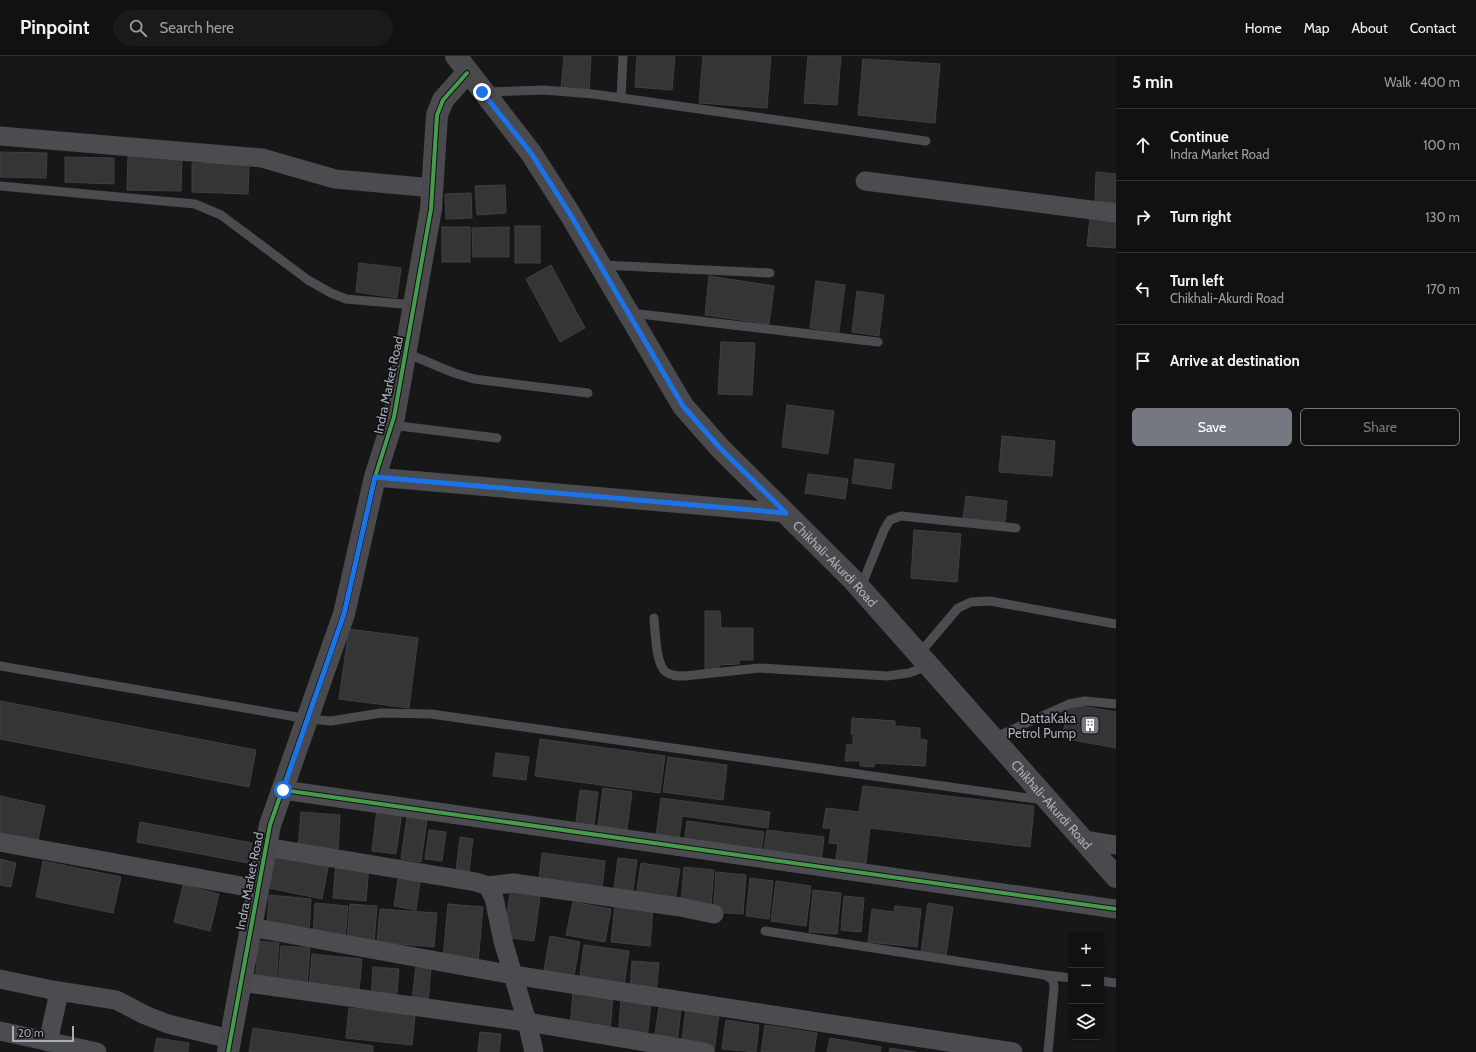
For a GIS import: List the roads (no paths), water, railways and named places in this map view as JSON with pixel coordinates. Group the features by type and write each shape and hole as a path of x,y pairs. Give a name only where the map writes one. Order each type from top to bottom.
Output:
{"main road":[{"name":"Chikhali-Akurdi Road","path":"462,64 482,92 531,153 601,265 683,406 720,448 860,588 1116,877"},
{"name":"Indra Market Road","path":"229,1046 270,825 344,614 375,477 391,425 406,353 432,209 437,116 443,100 462,64"}],"street":[{"path":"0,136 262,158 335,179 433,188"},
{"path":"865,182 1116,213"},
{"path":"375,477 786,513"},
{"path":"283,790 1116,909"},
{"path":"1084,840 1116,845"},
{"path":"0,842 258,889"},
{"path":"266,847 476,882 488,886 512,883 680,907 714,914"},
{"path":"488,886 494,898 534,1052"},
{"path":"251,927 513,975 1013,1052"},
{"path":"0,979 52,990 116,1000 162,1022 229,1046"},
{"path":"240,982 527,1022 705,1052"},
{"path":"48,1042 58,997 52,990"},
{"path":"0,1031 97,1052"}],"lane":[{"path":"621,98 623,56"},
{"path":"482,92 544,90 621,98 926,141"},
{"path":"0,186 194,204 221,215 308,280 331,293 346,299 414,305"},
{"path":"601,265 770,273"},
{"path":"628,312 878,342"},
{"path":"406,353 454,373 474,379 588,393"},
{"path":"391,425 497,438"},
{"path":"860,588 890,520 901,516 1016,528"},
{"path":"654,618 659,664 664,672 672,675 684,676 760,668 887,676 909,673 924,660 958,608 971,602 990,601 1116,624"},
{"path":"0,666 308,719 331,721 381,712 431,714 1047,800"},
{"path":"993,739 1069,704 1085,701 1116,704"},
{"path":"765,931 1068,978"},
{"path":"1045,975 1053,980 1054,988 1048,1052"},
{"path":"1104,981 1116,983"}],"place":[{"name":"DattaKaka Petrol Pump","path":"1090,725"}]}
